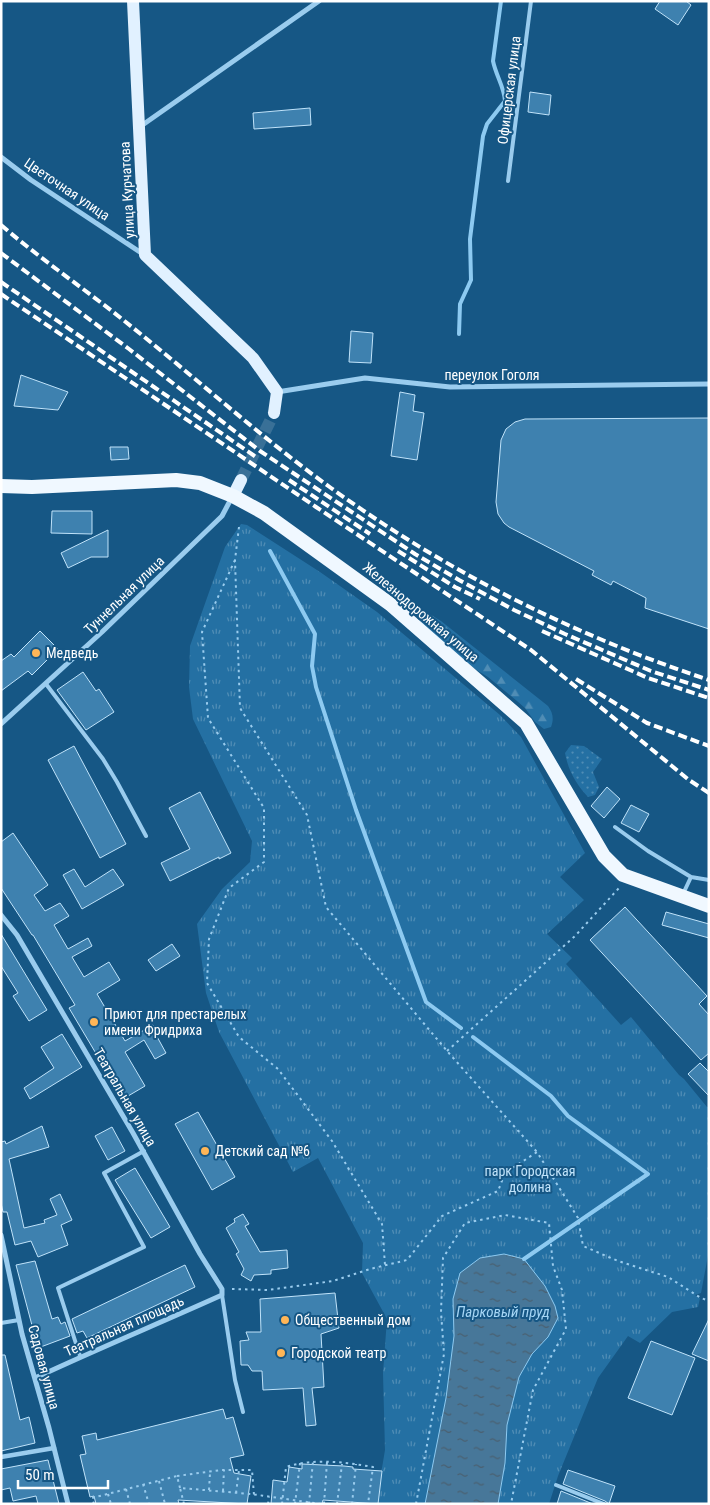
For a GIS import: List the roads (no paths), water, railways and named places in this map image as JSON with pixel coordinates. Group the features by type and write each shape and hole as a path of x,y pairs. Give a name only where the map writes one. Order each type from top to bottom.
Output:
{"highway":[{"name":"Железнодорожная улица","path":"1,486 32,487 176,480 200,483 234,496 264,513 390,604 526,722 604,856 623,875 709,906"}],"main road":[{"name":"улица Курчатова","path":"133,1 145,255 253,358 277,392"},
{"path":"274,413 277,392"},
{"path":"234,496 242,480"}],"street":[{"path":"139,128 319,1"},
{"name":"Цветочная улица","path":"1,157 31,180 145,255"},
{"name":"переулок Гоголя","path":"277,392 365,378 450,387 709,384"},
{"name":"Туннельная улица","path":"1,724 102,632 222,516 234,496"},
{"name":"Театральная улица","path":"1,915 17,935 144,1151 222,1292"},
{"name":"Садовая улица","path":"1,1235 19,1320 68,1504"},
{"name":"Театральная площадь","path":"35,1378 222,1292"},
{"path":"1,1457 54,1448"}],"lane":[{"name":"Офицерская улица","path":"508,180 521,90 530,1"},
{"path":"46,684 102,759 117,782 146,836"},
{"path":"615,827 691,877 709,880"},
{"path":"682,896 691,877"},
{"path":"80,1356 58,1288 144,1248 104,1173 144,1151"},
{"path":"222,1292 235,1380 243,1412"},
{"path":"1,1323 19,1320"},
{"path":"556,1485 604,1504"}],"water":[{"name":"Парковый пруд","path":"504,1254 524,1259 545,1286 555,1306 558,1318 548,1337 532,1354 519,1377 507,1425 505,1463 498,1504 425,1504 446,1398 454,1336 453,1299 460,1273 480,1258"}],"waterway":[{"path":"459,334 460,304 471,280 470,239 483,136 487,124 505,101 493,61 501,1"},
{"path":"270,551 315,634 312,666 316,687 356,810 426,1002 461,1028"},
{"path":"473,1037 551,1096 568,1116 648,1174 524,1259"}],"tunnel":[{"path":"241,480 274,413"}],"railway":[{"path":"1,225 132,327 280,449 331,488 419,547 512,598 560,621 609,643 709,680"},
{"path":"1,253 260,451 415,554 514,610 565,634 651,671 709,690"},
{"path":"1,282 256,457"},
{"path":"1,294 531,650 689,780 709,793"},
{"path":"289,480 370,534"},
{"path":"398,551 455,587 480,599"},
{"path":"542,631 648,678 709,698"},
{"path":"576,679 647,723 709,746"}],"place":[{"name":"Медведь","path":"36,653"},
{"name":"Приют для престарелых имени Фридриха","path":"94,1022"},
{"name":"Детский сад №6","path":"205,1151"},
{"name":"Общественный дом","path":"285,1320"},
{"name":"Городской театр","path":"281,1353"}],"park label":[{"name":"парк Городская долина","path":"530,1180"}]}
